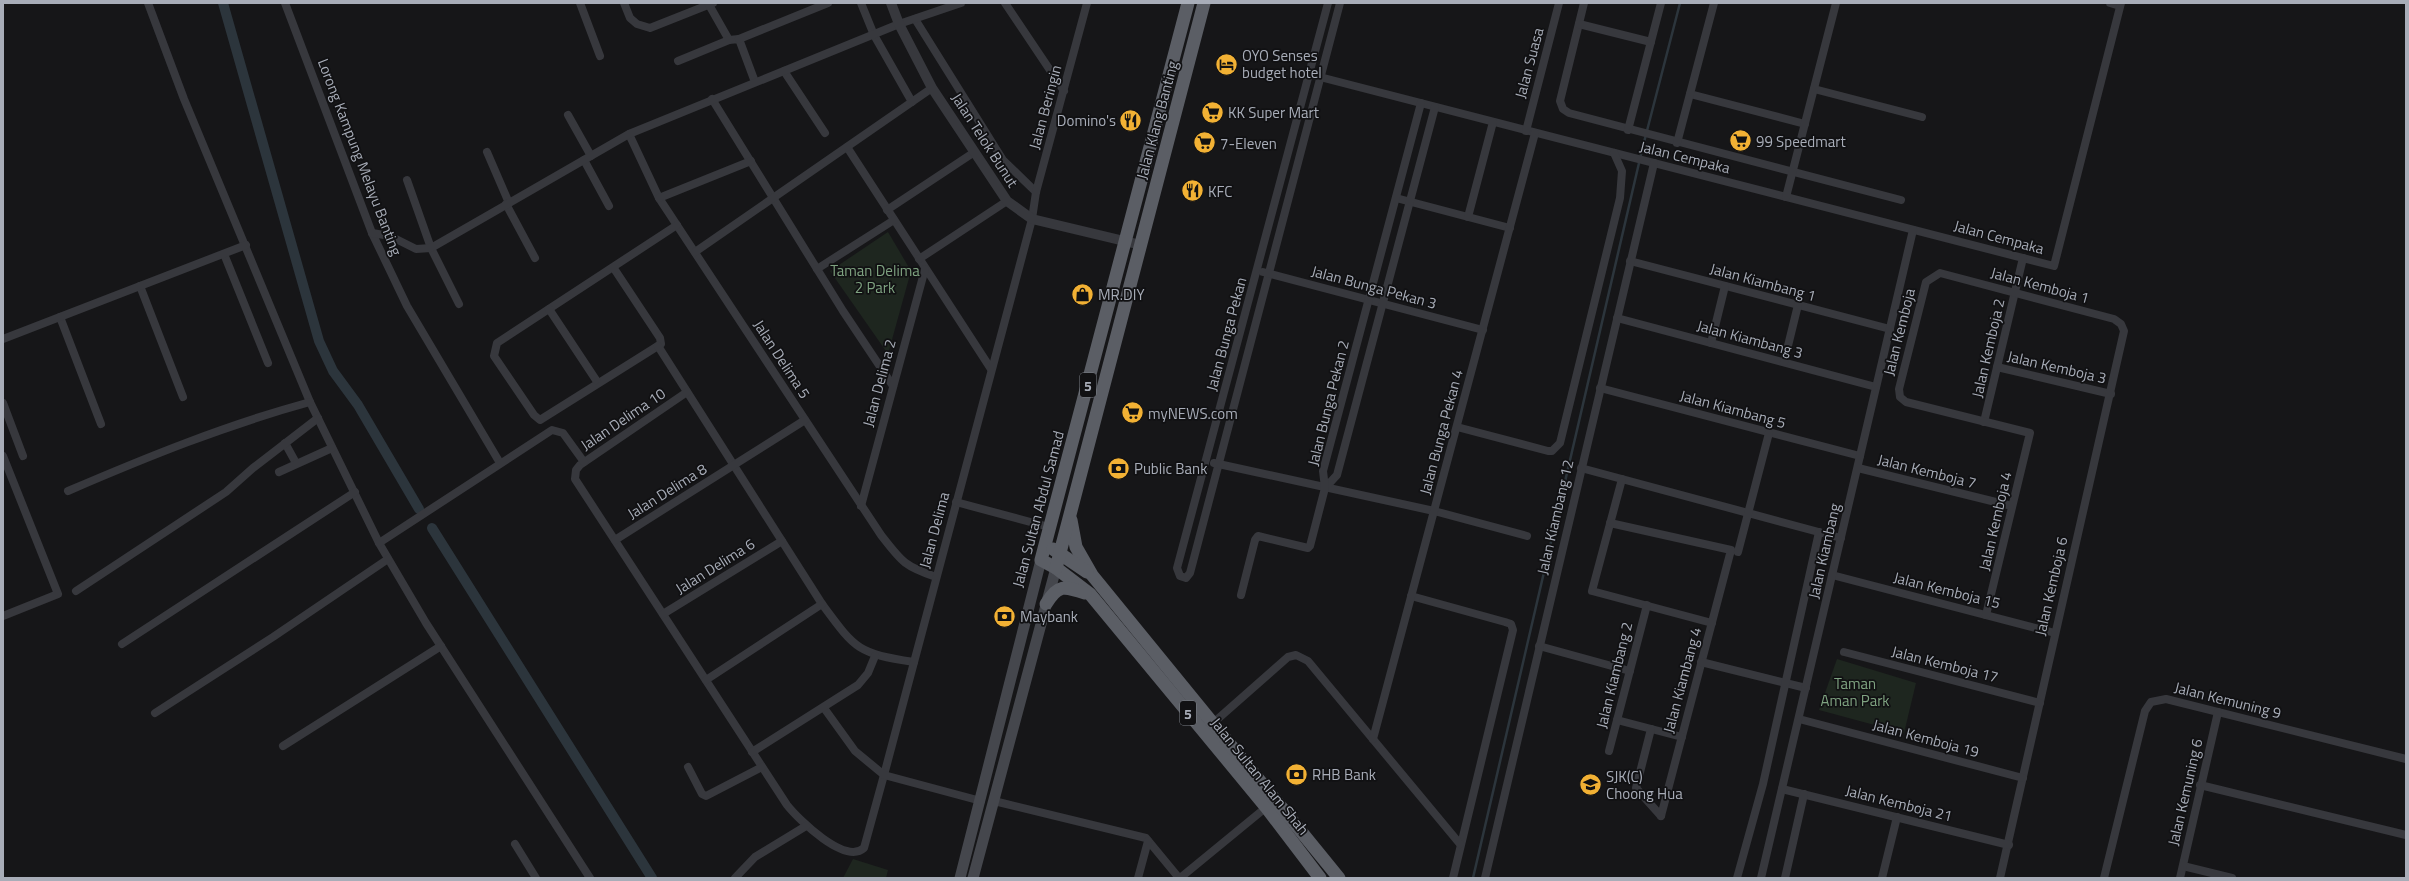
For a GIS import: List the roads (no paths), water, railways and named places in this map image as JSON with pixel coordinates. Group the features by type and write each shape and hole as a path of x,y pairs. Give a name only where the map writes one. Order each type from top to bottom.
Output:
{"highway":[{"name":"Jalan Klang Banting","path":"1126,242 1188,3"},
{"name":"Jalan Klang Banting","path":"1141,245 1204,3"},
{"name":"Jalan Sultan Abdul Samad","path":"1041,560 1126,242"},
{"name":"5","path":"1056,568 1141,245"},
{"path":"1070,512 1076,547 1092,575"},
{"name":"5","path":"1045,545 1060,553 1092,575"},
{"name":"Jalan Sultan Alam Shah","path":"1041,560 1056,568 1090,594 1271,803 1339,878"},
{"name":"Jalan Sultan Alam Shah","path":"1092,575 1212,724 1271,803 1320,878"},
{"path":"1046,604 1052,594 1062,588 1071,588 1090,594"}],"main road":[{"name":"Jalan Sultan Abdul Samad","path":"960,878 981,801 1041,560"},
{"path":"973,878 1056,568"}],"street":[{"path":"148,3 184,98 310,402 379,543 441,646 589,878"},
{"name":"Lorong Kampung Melayu Banting","path":"285,3 372,233 407,306 500,463"},
{"path":"580,3 600,56"},
{"path":"624,3 630,18 637,24 650,28 710,4 729,40"},
{"path":"678,61 729,40 739,39 828,3"},
{"path":"861,3 874,35 912,102"},
{"name":"Jalan Telok Bunut","path":"891,3 899,24 932,88 973,153 1007,201 1032,219 1141,245"},
{"path":"372,233 390,236 416,249 431,248 629,134 899,24 961,3"},
{"path":"1005,3 1064,90"},
{"name":"Jalan Beringin","path":"1032,219 1036,192 1087,3"},
{"name":"Jalan Bunga Pekan","path":"1326,4 1258,271 1178,568 1180,576 1186,578 1190,573 1340,3"},
{"name":"Jalan Suasa","path":"1526,130 1560,3"},
{"path":"1584,3 1560,101 1563,109 1569,113 1632,131 1901,200"},
{"path":"1632,131 1661,3"},
{"path":"1678,143 1714,3"},
{"path":"1786,197 1836,3"},
{"path":"2110,3 2120,4"},
{"name":"Jalan Cempaka","path":"1309,74 2054,266 2120,4"},
{"path":"915,19 1003,160 1036,192"},
{"path":"1579,24 1651,42"},
{"path":"739,39 755,82"},
{"path":"784,71 825,133"},
{"path":"695,252 932,88"},
{"path":"1814,89 1922,117"},
{"path":"1690,94 1805,124"},
{"path":"712,99 817,269 893,386"},
{"name":"Jalan Bunga Pekan 2","path":"1325,488 1323,471 1421,103"},
{"name":"Jalan Bunga Pekan 2","path":"1325,488 1337,475 1435,107"},
{"path":"568,115 608,206"},
{"path":"1468,217 1493,122"},
{"name":"Jalan Bunga Pekan 4","path":"1372,739 1535,133"},
{"name":"Jalan Delima 5","path":"629,134 659,198 861,506 902,561 911,568 936,577"},
{"path":"847,147 991,369"},
{"path":"487,152 508,203 535,258"},
{"path":"887,210 973,153"},
{"path":"1457,427 1548,451 1552,451 1560,443 1620,198 1622,171 1614,153"},
{"path":"659,198 751,161"},
{"name":"Jalan Kiambang 12","path":"1485,878 1654,163"},
{"path":"407,180 431,248 459,304"},
{"path":"1396,198 1510,228"},
{"path":"920,259 1007,201"},
{"name":"Jalan Delima","path":"806,826 830,843 854,852 864,848 1032,219"},
{"path":"817,269 894,220"},
{"path":"613,267 660,338 661,344 543,420 540,420 534,416 494,356 494,348 499,341 677,225"},
{"name":"Jalan Kiambang","path":"1761,878 1913,230"},
{"path":"3,339 246,245"},
{"path":"224,254 268,363"},
{"name":"Jalan Kemboja 2","path":"1984,422 2023,258"},
{"name":"Jalan Kiambang 1","path":"1630,261 1890,329"},
{"name":"Jalan Delima 2","path":"861,506 925,269"},
{"name":"Jalan Bunga Pekan 3","path":"1258,271 1483,330"},
{"name":"Jalan Kemboja 1","path":"1940,273 2114,319 2121,324 2124,335"},
{"name":"Jalan Kemboja","path":"1940,273 1928,279 1924,290 1899,389 1900,397 1906,402 1984,422"},
{"path":"140,286 183,397"},
{"path":"1711,343 1725,286"},
{"path":"1784,362 1798,305"},
{"path":"549,309 596,380"},
{"path":"60,317 100,424"},
{"name":"Jalan Kiambang 3","path":"1617,318 1876,387"},
{"name":"Jalan Kemboja 6","path":"2000,878 2009,845 2055,633 2124,335"},
{"path":"658,346 822,604 849,640 875,656 914,662"},
{"name":"Jalan Kemboja 3","path":"1998,367 2110,394"},
{"name":"Jalan Kiambang 5","path":"1600,388 1860,456"},
{"name":"Jalan Delima 10","path":"615,540 578,484 575,476 576,470 584,462 687,392"},
{"path":"68,491 161,451 258,416 310,402"},
{"path":"3,403 23,456"},
{"path":"76,591 226,492 253,468 318,418"},
{"name":"Jalan Delima 8","path":"615,540 805,420"},
{"name":"Jalan Kemboja 4","path":"1984,422 2030,433 1986,615"},
{"path":"379,543 552,430 563,433 584,462"},
{"name":"Jalan Kiambang 4","path":"1651,729 1636,788 1661,816 1701,662 1734,551 1749,513 1769,433"},
{"path":"285,443 296,463"},
{"path":"279,472 332,448"},
{"path":"3,456 58,594 3,616"},
{"path":"1207,461 1434,511 1527,536"},
{"path":"1581,468 1841,538"},
{"name":"Jalan Kemboja 7","path":"1858,468 2012,506"},
{"path":"1622,479 1592,591 1712,623"},
{"path":"1241,595 1255,540 1258,536 1308,548 1310,546 1325,488"},
{"path":"122,644 355,492"},
{"path":"956,502 1049,527"},
{"path":"1610,523 1734,551"},
{"name":"Jalan Kiambang","path":"1737,878 1763,784 1819,532"},
{"path":"615,540 787,805 806,826 755,857 735,878"},
{"name":"Jalan Delima 6","path":"663,614 782,541"},
{"path":"155,713 272,637 388,558"},
{"name":"Jalan Kemboja 15","path":"1832,575 2055,633"},
{"path":"1411,596 1505,622 1511,624 1513,630 1453,878"},
{"path":"706,680 822,604"},
{"name":"Jalan Kiambang 2","path":"1609,751 1647,606"},
{"path":"283,746 441,646"},
{"path":"1539,646 1630,671"},
{"name":"Jalan Kemboja 17","path":"1844,652 2040,703"},
{"path":"1212,724 1288,657 1296,655 1308,661 1460,844"},
{"path":"752,752 824,708 858,685 868,673 875,656"},
{"path":"1701,662 1806,688"},
{"name":"Jalan Kemuning 9","path":"2104,878 2144,711 2148,705 2155,700 2166,699 2406,759"},
{"path":"824,708 855,751 884,775 981,801"},
{"name":"Jalan Kemuning 6","path":"2180,878 2200,785 2218,712"},
{"name":"Jalan Kemboja 19","path":"1799,719 2023,778"},
{"path":"1617,720 1682,737"},
{"path":"688,767 702,794 706,796 762,766"},
{"path":"2200,785 2406,834"},
{"name":"Jalan Kemboja 21","path":"1782,789 2009,845"},
{"path":"1785,878 1804,794"},
{"path":"994,801 1146,838 1179,878 1271,803"},
{"path":"1882,878 1897,817"},
{"path":"1138,878 1148,841"},
{"path":"515,844 536,878"},
{"path":"2183,866 2232,878"}],"waterway":[{"path":"223,3 319,341 333,371 358,405 419,509"},
{"path":"1473,878 1642,150 1680,3"},
{"path":"432,528 652,878"}],"place":[{"name":"OYO Senses budget hotel","path":"1226,64"},
{"name":"KK Super Mart","path":"1213,112"},
{"name":"Domino's","path":"1131,120"},
{"name":"99 Speedmart","path":"1740,141"},
{"name":"7-Eleven","path":"1205,143"},
{"name":"KFC","path":"1192,191"},
{"name":"MR.DIY","path":"1083,294"},
{"name":"myNEWS.com","path":"1132,413"},
{"name":"Public Bank","path":"1118,468"},
{"name":"Maybank","path":"1004,616"},
{"name":"RHB Bank","path":"1297,774"},
{"name":"SJK(C) Choong Hua","path":"1590,785"}],"park label":[{"name":"Taman Delima 2 Park","path":"875,278"},
{"name":"Taman Aman Park","path":"1855,692"}]}
